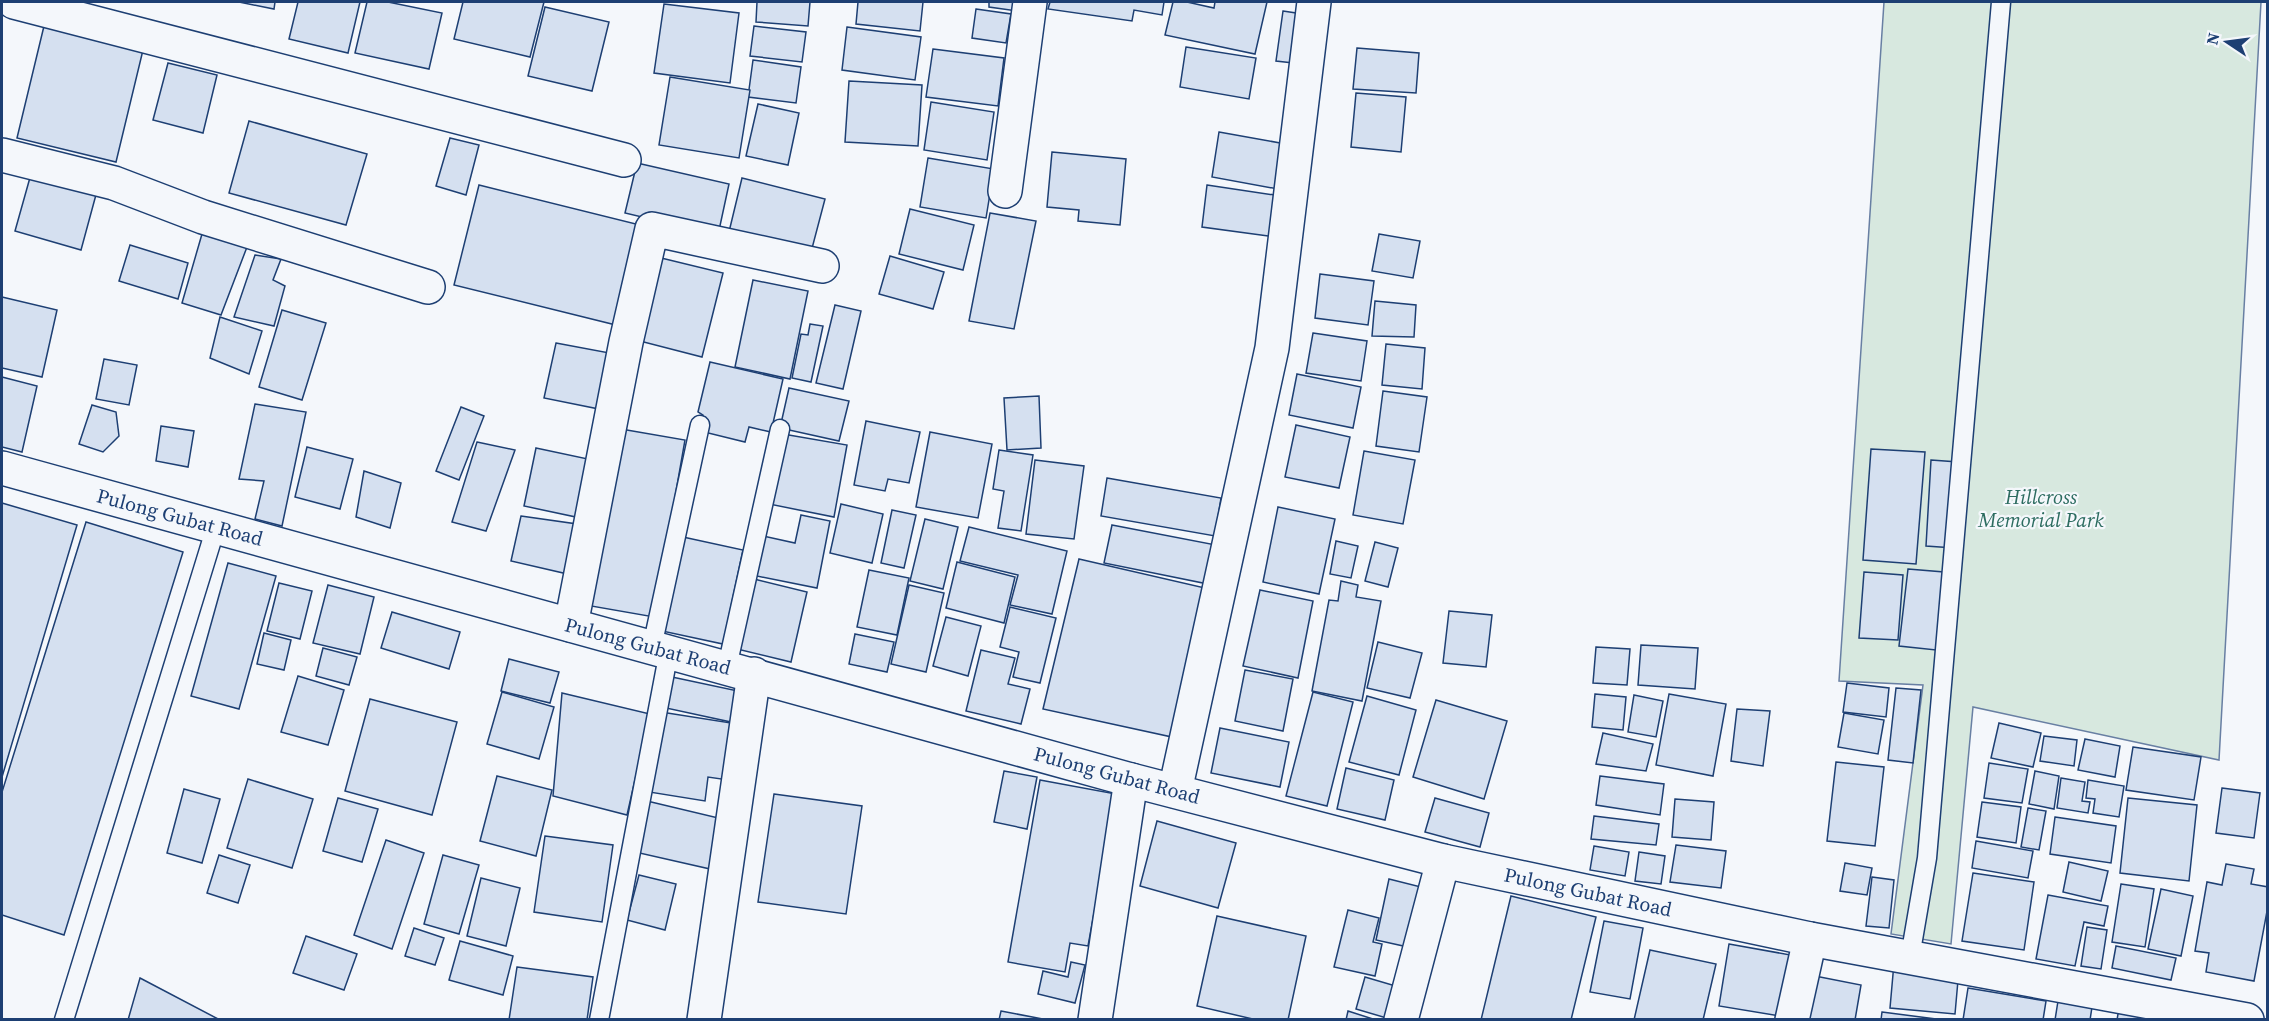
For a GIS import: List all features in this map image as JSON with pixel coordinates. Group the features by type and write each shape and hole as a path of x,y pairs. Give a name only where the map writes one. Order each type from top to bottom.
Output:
{"street":[{"path":"14,2 624,160"},
{"path":"1005,190 1030,2"},
{"path":"1174,792 1272,348 1314,2"},
{"path":"2,155 114,183 203,217 428,287"},
{"path":"571,625 626,342 652,229 822,266"},
{"name":"Pulong Gubat Road","path":"2,468 740,670 1174,792 1443,861 1810,939 2247,1020"},
{"path":"704,1020 740,670"},
{"path":"1095,1020 1131,780"},
{"path":"1401,1020 1443,861"},
{"path":"1792,1020 1810,939"}],"lane":[{"path":"1910,957 1927,858 2001,2"},
{"path":"599,1020 700,425"},
{"path":"740,670 780,429"},
{"path":"64,1020 216,528"}],"green space":[{"name":"Hillcross Memorial Park","path":"1884,2 2261,2 2219,760 1973,707 1951,944 1891,934 1923,685 1839,681"}],"building":[{"path":"239,2 275,2 274,9"},
{"path":"298,2 360,2 348,53 289,39"},
{"path":"367,2 388,2 442,13 429,69 355,53"},
{"path":"463,2 544,2 530,57 454,39"},
{"path":"757,2 810,2 808,26 756,22"},
{"path":"858,2 923,2 920,31 856,24"},
{"path":"989,2 1018,2 1017,11 989,7"},
{"path":"1050,2 1164,2 1162,15 1134,10 1132,21 1048,9"},
{"path":"1173,2 1187,2 1214,8 1215,2 1267,2 1255,54 1165,35"},
{"path":"664,4 739,13 730,83 654,73"},
{"path":"545,7 609,22 592,91 528,76"},
{"path":"976,9 1011,14 1006,43 972,38"},
{"path":"1283,11 1309,15 1302,64 1276,61"},
{"path":"44,26 143,50 116,162 17,138"},
{"path":"754,26 806,32 802,62 750,56"},
{"path":"847,27 921,37 915,80 842,70"},
{"path":"1186,47 1256,58 1249,99 1180,87"},
{"path":"1357,48 1419,53 1416,93 1353,89"},
{"path":"933,49 1004,58 998,106 926,97"},
{"path":"753,60 801,67 796,103 748,97"},
{"path":"168,63 217,75 203,133 153,120"},
{"path":"670,77 750,90 739,158 659,145"},
{"path":"849,81 922,85 918,146 845,142"},
{"path":"1356,93 1406,97 1401,152 1351,147"},
{"path":"931,102 994,112 987,160 924,150"},
{"path":"758,104 799,113 788,165 746,156"},
{"path":"249,121 367,154 346,225 229,193"},
{"path":"1219,132 1286,144 1278,189 1212,177"},
{"path":"450,138 479,145 466,195 436,186"},
{"path":"1052,152 1126,159 1120,225 1078,221 1079,210 1047,207"},
{"path":"928,158 994,169 986,218 920,207"},
{"path":"637,163 729,184 718,235 625,213"},
{"path":"31,174 97,191 81,250 15,231"},
{"path":"742,178 825,199 810,256 728,236"},
{"path":"479,185 644,226 620,326 454,285"},
{"path":"1207,185 1281,196 1275,237 1202,227"},
{"path":"910,209 974,225 963,270 899,254"},
{"path":"990,213 1036,221 1014,329 969,321"},
{"path":"202,234 247,247 221,315 182,303"},
{"path":"1379,234 1420,241 1413,278 1372,271"},
{"path":"130,245 188,263 178,299 119,281"},
{"path":"255,255 281,259 273,280 285,286 274,326 234,317"},
{"path":"653,256 723,273 702,357 632,339"},
{"path":"890,256 944,272 933,309 879,294"},
{"path":"1320,274 1374,281 1368,325 1315,318"},
{"path":"753,280 808,291 790,379 735,367"},
{"path":"2,297 57,310 42,377 2,368"},
{"path":"1375,301 1416,305 1414,337 1372,336"},
{"path":"835,305 861,311 843,389 816,383"},
{"path":"282,310 326,323 302,400 259,387"},
{"path":"220,317 262,331 249,374 210,358"},
{"path":"810,324 823,326 811,382 792,378 801,334 808,335"},
{"path":"1313,333 1367,341 1361,381 1306,373"},
{"path":"556,343 615,354 604,410 544,398"},
{"path":"1386,344 1425,348 1422,389 1382,385"},
{"path":"104,359 137,365 129,405 96,399"},
{"path":"710,362 783,379 771,432 749,427 745,442 700,431 703,415 698,412"},
{"path":"1297,374 1361,387 1353,428 1289,415"},
{"path":"2,377 37,386 22,452 2,447"},
{"path":"789,388 849,401 839,441 780,428"},
{"path":"1383,391 1427,397 1419,452 1376,446"},
{"path":"1039,396 1041,448 1007,450 1004,398"},
{"path":"255,404 306,412 282,526 255,519 264,481 239,479"},
{"path":"92,405 116,412 119,436 103,452 79,444"},
{"path":"461,407 484,416 459,480 436,471"},
{"path":"866,421 920,432 909,483 888,479 885,491 854,485"},
{"path":"1296,425 1350,437 1339,488 1285,477"},
{"path":"161,426 194,431 188,467 156,461"},
{"path":"621,429 685,440 654,617 591,606"},
{"path":"930,432 992,444 978,518 916,507"},
{"path":"783,434 847,445 834,517 769,504"},
{"path":"477,442 515,450 486,531 452,522"},
{"path":"307,447 353,459 340,509 295,497"},
{"path":"536,448 588,459 576,517 524,506"},
{"path":"1871,449 1925,452 1916,564 1863,560"},
{"path":"999,450 1033,455 1021,531 998,528 1004,491 993,489"},
{"path":"1364,451 1415,460 1403,524 1353,515"},
{"path":"1035,460 1084,466 1074,539 1026,534"},
{"path":"1931,460 1958,462 1954,548 1926,546"},
{"path":"364,471 401,483 390,528 356,517"},
{"path":"1107,478 1221,498 1215,536 1101,516"},
{"path":"2,503 77,525 2,777"},
{"path":"841,504 883,514 872,563 830,553"},
{"path":"1278,507 1335,519 1319,594 1263,582"},
{"path":"892,510 916,515 904,568 881,563"},
{"path":"801,515 830,521 817,588 752,575 759,535 795,543"},
{"path":"521,516 584,525 572,575 511,561"},
{"path":"925,519 958,527 943,589 910,581"},
{"path":"86,522 183,552 64,935 2,915 2,792"},
{"path":"1112,525 1216,545 1208,584 1104,563"},
{"path":"969,527 1067,551 1052,614 1010,605 1018,575 960,561"},
{"path":"683,537 743,550 723,644 662,631"},
{"path":"1336,541 1358,546 1351,578 1330,574"},
{"path":"1375,542 1398,548 1388,587 1365,581"},
{"path":"1079,559 1205,588 1172,737 1043,709"},
{"path":"957,562 1015,577 1004,623 946,608"},
{"path":"228,563 276,576 239,709 191,696"},
{"path":"1908,569 1944,572 1936,650 1899,646"},
{"path":"869,570 909,578 897,635 857,627"},
{"path":"1864,572 1903,575 1898,640 1859,638"},
{"path":"754,579 807,592 791,662 737,649"},
{"path":"1341,581 1358,585 1356,597 1381,601 1362,701 1312,691 1329,600 1338,601"},
{"path":"279,583 312,591 300,639 267,631"},
{"path":"328,585 374,597 360,654 313,643"},
{"path":"909,585 944,593 926,672 891,664"},
{"path":"1260,590 1313,601 1298,678 1243,666"},
{"path":"1010,607 1056,618 1040,683 1013,677 1019,652 1000,647"},
{"path":"1449,611 1492,615 1486,667 1443,663"},
{"path":"392,612 460,632 449,669 381,648"},
{"path":"946,617 981,626 968,676 933,666"},
{"path":"264,633 291,640 284,670 257,664"},
{"path":"855,634 894,642 887,672 849,664"},
{"path":"1378,642 1422,653 1410,698 1367,688"},
{"path":"1641,645 1698,648 1695,689 1638,685"},
{"path":"1596,647 1630,649 1627,685 1593,683"},
{"path":"323,648 357,657 349,685 316,676"},
{"path":"981,650 1015,658 1008,684 1030,689 1021,724 966,711"},
{"path":"509,659 559,672 550,703 501,691"},
{"path":"1245,670 1293,679 1283,731 1235,721"},
{"path":"298,676 344,690 328,745 281,732"},
{"path":"672,677 738,691 731,722 666,708"},
{"path":"1847,683 1889,688 1886,717 1843,712"},
{"path":"1896,688 1921,690 1913,763 1888,760"},
{"path":"502,692 554,707 539,759 487,744"},
{"path":"1313,692 1353,702 1327,806 1286,796"},
{"path":"562,693 650,714 627,815 553,796"},
{"path":"1595,694 1626,697 1623,730 1592,727"},
{"path":"1669,694 1726,704 1713,776 1656,765"},
{"path":"1634,695 1663,701 1656,737 1628,732"},
{"path":"1367,696 1416,710 1399,775 1349,762"},
{"path":"370,699 457,722 432,815 345,791"},
{"path":"1436,700 1507,721 1484,799 1413,777"},
{"path":"1737,709 1770,711 1763,766 1731,761"},
{"path":"661,712 744,725 735,781 708,777 705,801 649,792"},
{"path":"1844,713 1884,720 1878,754 1838,747"},
{"path":"1999,723 2041,733 2033,767 1991,758"},
{"path":"1220,728 1289,742 1280,787 1211,773"},
{"path":"1603,733 1653,744 1646,771 1596,764"},
{"path":"2044,736 2077,740 2074,766 2040,761"},
{"path":"2085,739 2120,746 2115,777 2078,770"},
{"path":"2133,747 2201,757 2194,800 2126,790"},
{"path":"1836,762 1884,767 1875,846 1827,841"},
{"path":"1989,763 2028,769 2022,803 1984,798"},
{"path":"1346,768 1394,780 1385,820 1337,809"},
{"path":"1004,771 1037,777 1027,829 994,822"},
{"path":"2035,771 2059,776 2054,809 2029,804"},
{"path":"497,776 552,790 536,856 480,841"},
{"path":"1600,776 1664,784 1660,815 1596,805"},
{"path":"2061,778 2085,782 2082,801 2090,802 2088,813 2057,808"},
{"path":"248,779 313,799 292,868 227,848"},
{"path":"1040,780 1116,794 1088,946 1070,943 1065,972 1008,962"},
{"path":"2088,780 2124,786 2119,817 2093,813 2095,799 2086,798"},
{"path":"2222,788 2260,793 2254,838 2216,833"},
{"path":"184,789 220,799 202,863 167,853"},
{"path":"774,794 862,806 846,914 758,902"},
{"path":"338,798 378,809 362,862 323,851"},
{"path":"1435,798 1489,813 1480,847 1425,832"},
{"path":"2128,798 2197,805 2189,881 2120,873"},
{"path":"1675,799 1714,802 1711,840 1672,837"},
{"path":"647,801 731,821 719,871 635,852"},
{"path":"1982,802 2021,807 2016,843 1977,837"},
{"path":"2028,808 2046,811 2039,850 2021,847"},
{"path":"1594,816 1659,824 1656,845 1591,839"},
{"path":"2055,817 2116,826 2111,863 2050,854"},
{"path":"1157,821 1236,843 1218,908 1140,886"},
{"path":"545,836 613,845 602,922 534,912"},
{"path":"386,840 424,853 392,949 354,935"},
{"path":"1976,841 2033,851 2028,878 1972,868"},
{"path":"1676,845 1726,851 1721,888 1670,882"},
{"path":"1594,846 1629,852 1625,876 1590,870"},
{"path":"1639,852 1665,856 1661,884 1635,881"},
{"path":"219,855 250,865 238,903 207,893"},
{"path":"443,855 479,865 459,934 424,924"},
{"path":"2069,862 2108,871 2101,901 2063,892"},
{"path":"1845,863 1872,868 1867,895 1840,891"},
{"path":"2226,864 2254,869 2251,884 2268,887 2268,906 2254,981 2206,972 2209,953 2195,951 2207,882 2222,885"},
{"path":"1973,873 2034,882 2024,950 1962,941"},
{"path":"639,875 676,884 665,930 627,920"},
{"path":"1872,877 1894,880 1889,928 1866,926"},
{"path":"481,878 520,888 506,946 467,936"},
{"path":"1389,879 1421,887 1408,947 1376,940"},
{"path":"2121,884 2154,889 2145,947 2112,942"},
{"path":"2161,889 2193,896 2181,956 2148,949"},
{"path":"2048,895 2108,906 2104,926 2084,922 2075,966 2036,959"},
{"path":"1511,896 1596,917 1571,1020 1481,1020"},
{"path":"1348,910 1379,918 1373,942 1382,944 1375,976 1334,967"},
{"path":"1217,916 1306,936 1288,1020 1257,1020 1197,1006"},
{"path":"1604,921 1643,928 1630,999 1590,992"},
{"path":"2087,927 2107,930 2101,969 2081,966"},
{"path":"414,928 444,938 435,965 405,956"},
{"path":"306,936 357,954 344,990 293,973"},
{"path":"460,941 513,956 503,995 449,980"},
{"path":"1729,944 1796,956 1786,1017 1719,1006"},
{"path":"2116,946 2176,958 2171,980 2112,968"},
{"path":"1650,950 1716,964 1703,1020 1634,1020"},
{"path":"1071,962 1085,965 1075,1003 1038,994 1043,971 1068,977"},
{"path":"1894,963 1959,969 1955,1014 1890,1008"},
{"path":"517,967 593,977 587,1020 509,1020"},
{"path":"1815,976 1861,985 1855,1020 1807,1020"},
{"path":"1365,977 1399,987 1390,1019 1356,1009"},
{"path":"140,978 220,1020 128,1020"},
{"path":"1968,988 2046,1001 2043,1020 1963,1020"},
{"path":"2058,1001 2092,1007 2090,1020 2055,1020"},
{"path":"2119,1008 2172,1020 2117,1020"},
{"path":"1001,1011 1048,1020 999,1020"},
{"path":"1348,1011 1376,1020 1346,1020"},
{"path":"1882,1012 1944,1020 1881,1020"}]}
